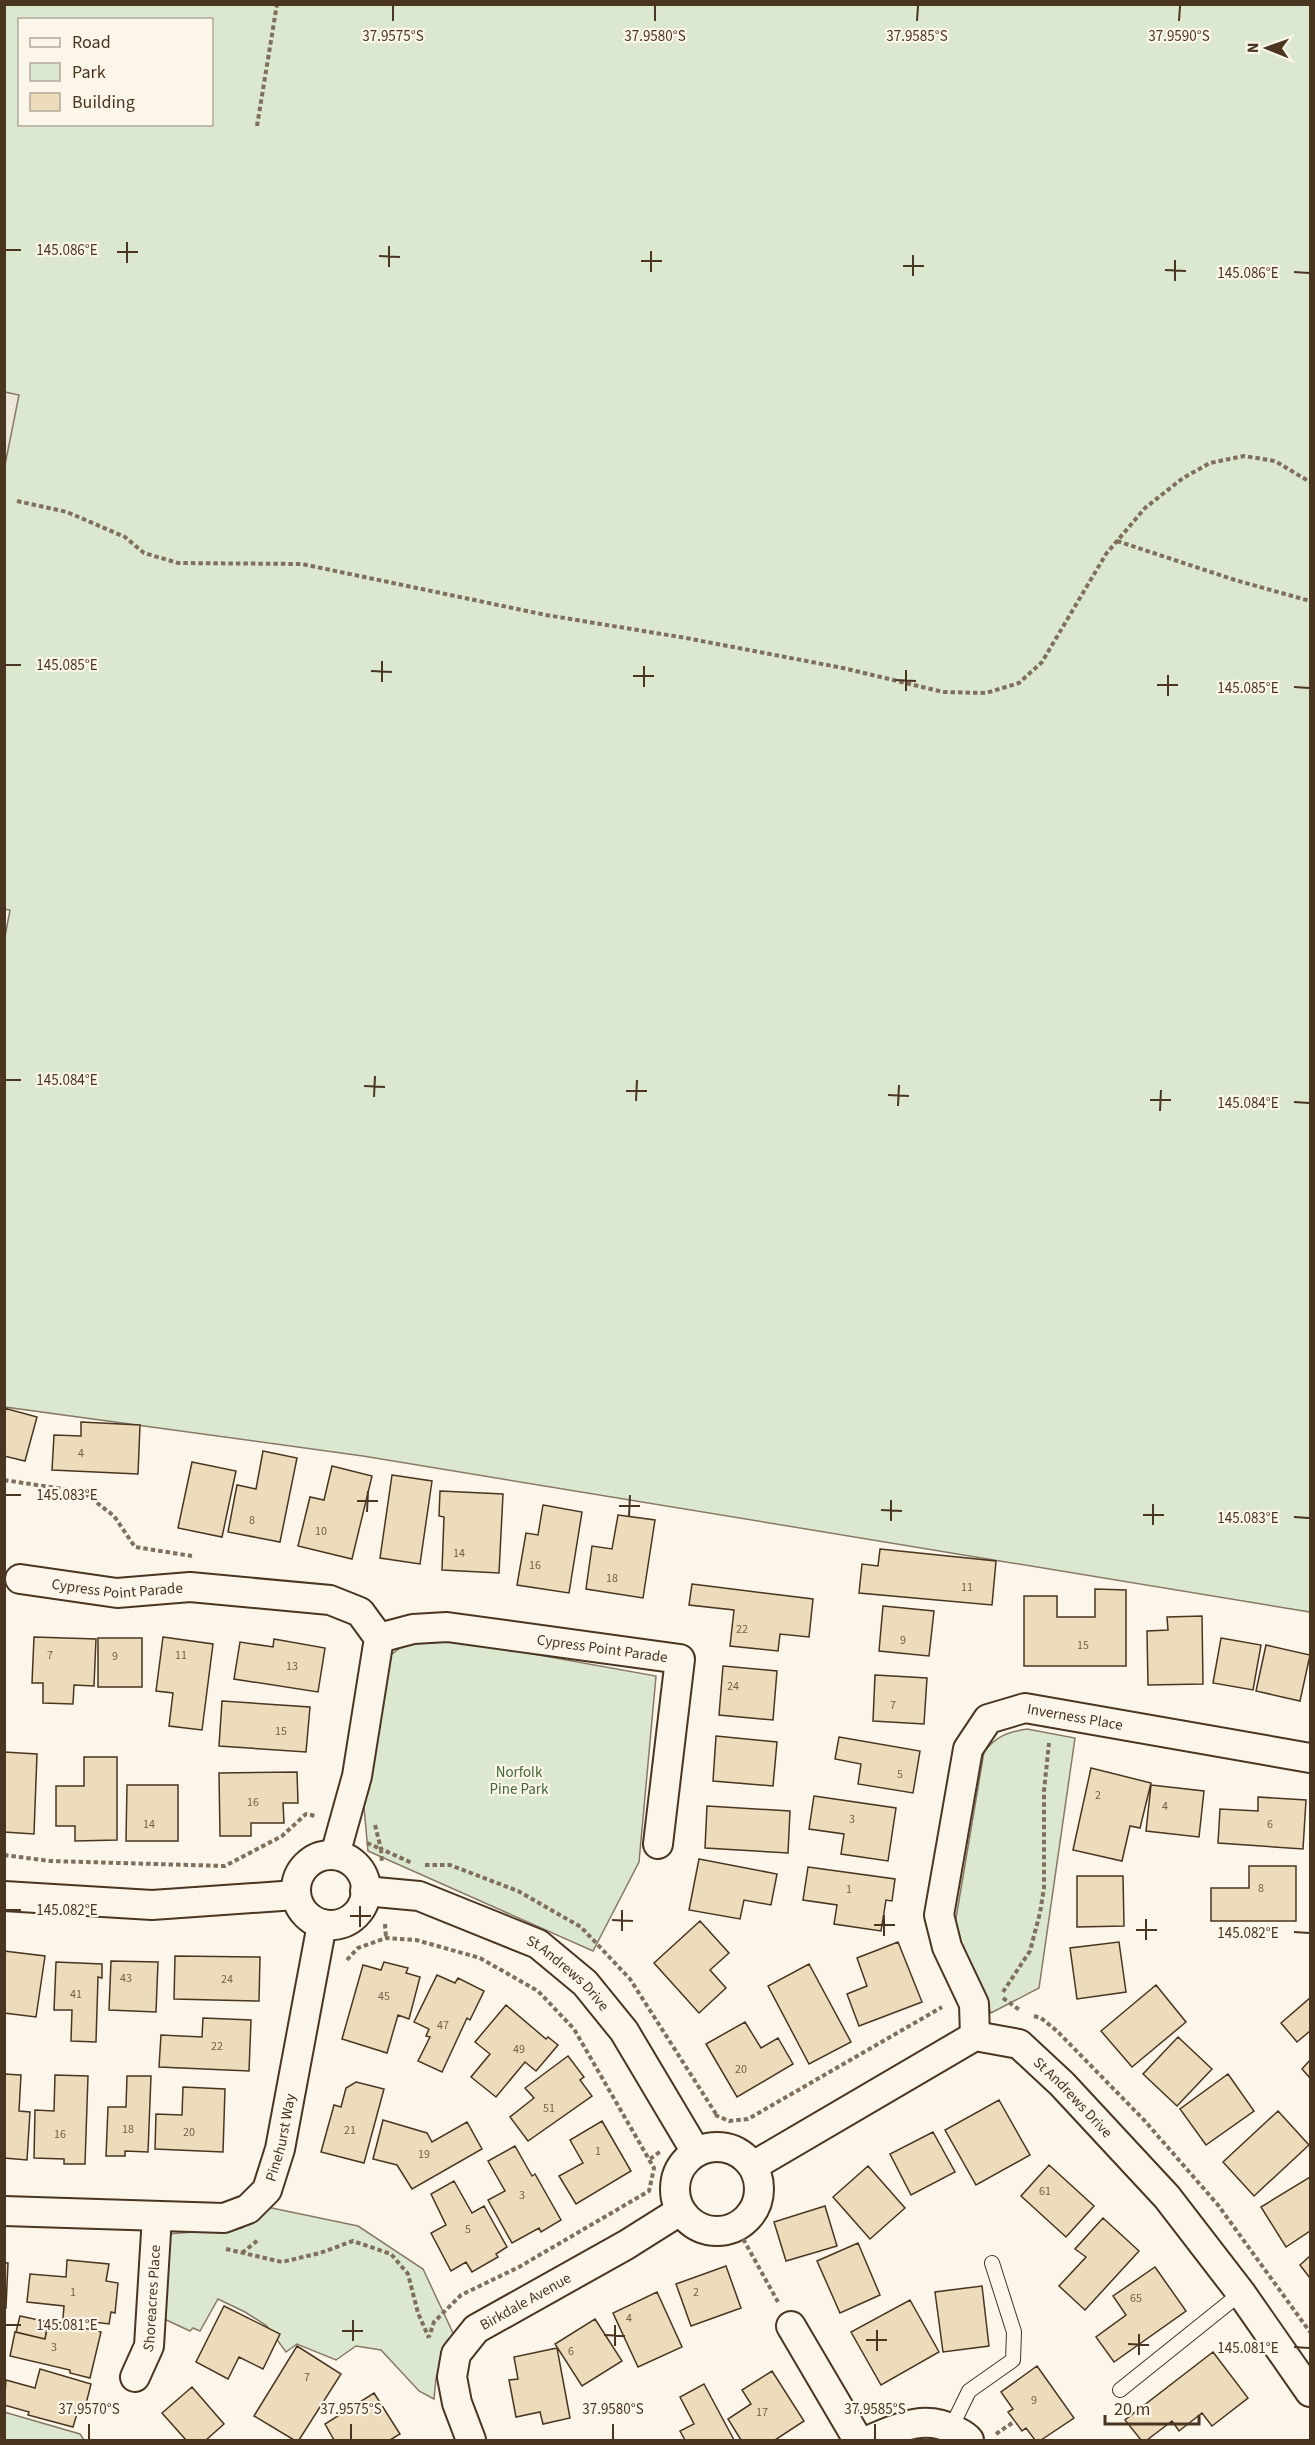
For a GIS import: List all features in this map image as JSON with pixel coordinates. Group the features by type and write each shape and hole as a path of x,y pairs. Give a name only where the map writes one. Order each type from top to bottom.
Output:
{"street":[{"name":"Cypress Point Parade","path":"20,1579 117,1593 190,1587 330,1600 360,1612 379,1638 413,1629 447,1627 680,1659 658,1844"},
{"path":"338,1844 346,1859 356,1866 374,1892 357,1913 347,1921 336,1925 322,1924 311,1919 302,1911 296,1895 296,1883 301,1871 309,1863 338,1844 357,1776 379,1638"},
{"name":"Inverness Place","path":"975,2036 974,2004 947,1947 939,1915 968,1749 988,1719 1025,1708 1311,1758"},
{"name":"St Andrews Drive","path":"374,1892 419,1896 538,1944 585,1983 624,2031 690,2143"},
{"path":"4,1896 152,1905 296,1895"},
{"name":"Pinehurst Way","path":"4,2211 224,2218 248,2209 267,2190 279,2149 322,1924"},
{"path":"753,2166 975,2036"},
{"name":"St Andrews Drive","path":"975,2036 1019,2044 1062,2084 1167,2197 1241,2292 1311,2392"},
{"path":"690,2143 709,2147 724,2146 739,2152 753,2166 759,2180 759,2195 755,2209 742,2224 728,2230 713,2232 699,2228 680,2211 675,2198 675,2183 690,2143"},
{"name":"Birkdale Avenue","path":"456,2354 476,2329 680,2211"},
{"name":"Shoreacres Place","path":"135,2376 149,2346 157,2216"},
{"path":"791,2326 858,2440"},
{"path":"456,2354 452,2377 457,2403 471,2440"},
{"path":"869,2440 907,2424 926,2421 960,2434"}],"lane":[{"path":"960,2434 969,2391 1013,2360 1014,2332 992,2263"},
{"path":"1120,2390 1241,2292"}],"path":[{"path":"257,126 277,4"},
{"path":"17,501 67,512 125,537 144,553 178,563 302,564 546,615 686,638 843,668 943,692 986,693 1019,683 1042,662 1106,554 1145,508 1183,478 1210,463 1244,456 1275,461 1311,482"},
{"path":"1117,541 1235,580 1311,602"},
{"path":"4,1480 83,1492 114,1516 135,1546 192,1554 190,1587"},
{"path":"4,1855 50,1861 225,1866 282,1836 306,1814 316,1816 338,1844 381,1849 417,1865 450,1865 518,1891 581,1927 630,1979 716,2114 729,2121 748,2119 952,2001 970,1996 1000,1996 1030,1951 1041,1913 1044,1888 1044,1791 1049,1741"},
{"path":"377,1814 375,1825 381,1849 374,1892 386,1938"},
{"path":"342,1966 358,1948 386,1938 416,1940 480,1958 538,1991 574,2029 654,2168 649,2191 519,2267 461,2295 434,2322 429,2338"},
{"path":"650,2159 690,2143 716,2114"},
{"path":"736,2226 791,2326"},
{"path":"242,2253 266,2233"},
{"path":"224,2249 282,2262 320,2253 353,2241 391,2254 408,2274 418,2313 429,2338 456,2354"}],"green space":[{"path":"5,5 1310,5 1310,1612 363,1456 5,1407 4,942 10,910 4,909"},
{"name":"Norfolk Pine Park","path":"432,1636 656,1676 639,1862 593,1951 368,1851 363,1796 384,1660 404,1645"},
{"path":"1027,1729 1075,1738 1039,1988 991,2013 953,1936 984,1752 993,1742 1003,1736"},
{"path":"267,2207 358,2226 423,2269 454,2335 436,2378 434,2399 419,2391 381,2350 356,2346 336,2360 297,2344 286,2352 267,2326 218,2299 200,2331 193,2328 190,2331 162,2318 168,2234 242,2228"},
{"path":"4,2412 80,2434 84,2440 5,2440"}],"shaded area":[{"path":"4,392 19,395 5,465"}],"building":[{"path":"4,1408 37,1417 25,1461 4,1456"},
{"path":"81,1422 140,1425 138,1474 52,1470 54,1435 81,1436"},
{"path":"263,1451 297,1458 280,1542 228,1532 237,1485 256,1489"},
{"path":"192,1462 236,1471 222,1537 178,1528"},
{"path":"332,1466 372,1476 352,1559 298,1546 310,1497 324,1500"},
{"path":"392,1475 432,1481 420,1564 380,1558"},
{"path":"440,1491 503,1494 499,1573 442,1570 444,1517 439,1516"},
{"path":"543,1505 582,1512 569,1593 517,1585 526,1533 538,1535"},
{"path":"618,1515 655,1520 643,1598 586,1589 592,1546 612,1549"},
{"path":"880,1549 996,1561 992,1605 859,1593 862,1564 878,1566"},
{"path":"692,1584 813,1599 809,1637 780,1634 778,1651 730,1646 734,1610 689,1605"},
{"path":"1095,1589 1126,1590 1126,1666 1024,1666 1024,1596 1057,1596 1057,1617 1095,1617"},
{"path":"883,1606 934,1611 929,1656 879,1651"},
{"path":"1202,1616 1203,1684 1148,1685 1147,1631 1168,1630 1167,1617"},
{"path":"34,1637 96,1639 94,1686 74,1685 73,1704 43,1703 43,1683 32,1683"},
{"path":"163,1637 213,1644 202,1730 169,1726 173,1693 156,1691"},
{"path":"98,1638 142,1638 142,1687 98,1687"},
{"path":"1221,1638 1261,1645 1253,1690 1213,1683"},
{"path":"274,1639 325,1648 318,1692 234,1679 240,1642 273,1647"},
{"path":"1266,1645 1310,1655 1300,1701 1256,1691"},
{"path":"723,1666 777,1671 773,1720 719,1715"},
{"path":"875,1675 927,1678 924,1724 873,1721"},
{"path":"222,1701 310,1707 306,1752 219,1746"},
{"path":"716,1736 777,1742 773,1786 713,1781"},
{"path":"839,1737 920,1751 913,1793 858,1784 861,1764 835,1759"},
{"path":"4,1752 37,1754 34,1834 4,1832"},
{"path":"84,1757 117,1757 117,1840 75,1841 75,1826 56,1826 56,1786 84,1786"},
{"path":"1091,1768 1151,1783 1140,1828 1130,1826 1122,1861 1073,1850"},
{"path":"297,1772 298,1803 283,1803 284,1823 251,1823 251,1836 220,1836 219,1773"},
{"path":"127,1785 178,1785 178,1841 126,1841"},
{"path":"1151,1785 1204,1791 1199,1837 1146,1831"},
{"path":"814,1796 896,1808 888,1861 841,1854 844,1834 809,1829"},
{"path":"1258,1797 1306,1800 1303,1849 1218,1843 1220,1809 1258,1811"},
{"path":"707,1806 790,1811 788,1853 705,1848"},
{"path":"699,1859 777,1874 771,1905 744,1900 740,1919 689,1910"},
{"path":"1249,1866 1296,1866 1296,1921 1211,1921 1211,1888 1249,1888"},
{"path":"808,1867 895,1879 892,1901 886,1900 881,1931 834,1924 837,1905 803,1900"},
{"path":"1077,1876 1123,1876 1124,1926 1077,1927"},
{"path":"700,1921 729,1953 710,1970 726,1988 699,2013 654,1963"},
{"path":"898,1942 922,2002 859,2026 847,1994 867,1986 857,1958"},
{"path":"1119,1942 1126,1992 1077,1999 1070,1948"},
{"path":"4,1951 45,1956 36,2017 4,2013"},
{"path":"175,1956 260,1957 259,2001 174,1999"},
{"path":"111,1961 158,1962 156,2012 109,2010"},
{"path":"56,1962 102,1964 102,1978 98,1977 96,2042 71,2041 72,2010 54,2010"},
{"path":"384,1962 408,1968 406,1973 420,1977 409,2019 398,2015 387,2053 342,2039 363,1965 381,1970"},
{"path":"809,1964 851,2042 809,2064 768,1986"},
{"path":"437,1975 455,1983 458,1978 484,1991 470,2020 467,2018 442,2072 418,2061 430,2037 426,2036 429,2029 414,2022"},
{"path":"1156,1985 1186,2022 1132,2067 1101,2031"},
{"path":"1310,1998 1310,2031 1297,2042 1281,2023"},
{"path":"506,2005 546,2039 548,2037 558,2045 536,2071 525,2062 496,2097 471,2077 490,2054 475,2042"},
{"path":"203,2018 251,2020 249,2071 159,2067 161,2035 202,2037"},
{"path":"745,2022 761,2048 778,2038 793,2064 737,2097 706,2044"},
{"path":"1178,2037 1212,2069 1177,2106 1143,2074"},
{"path":"568,2056 584,2077 580,2080 592,2096 528,2141 510,2117 534,2098 525,2088"},
{"path":"1310,2060 1310,2078 1302,2069"},
{"path":"4,2074 21,2075 19,2111 30,2112 27,2160 4,2158"},
{"path":"1228,2074 1254,2111 1206,2145 1180,2109"},
{"path":"55,2075 88,2076 85,2164 64,2164 64,2159 34,2158 35,2110 54,2111"},
{"path":"127,2076 151,2076 148,2152 125,2151 125,2156 106,2156 108,2107 126,2107"},
{"path":"356,2082 384,2089 364,2163 321,2152 334,2105 341,2107 346,2088"},
{"path":"183,2087 225,2089 223,2152 155,2149 156,2114 182,2115"},
{"path":"999,2100 1030,2155 976,2185 945,2130"},
{"path":"1278,2111 1309,2145 1254,2196 1223,2162"},
{"path":"383,2120 427,2133 432,2142 467,2122 482,2149 412,2189 397,2165 373,2159"},
{"path":"602,2121 631,2171 576,2204 559,2176 583,2163 570,2140"},
{"path":"933,2132 955,2172 911,2195 890,2154"},
{"path":"515,2146 532,2176 535,2174 561,2220 541,2232 539,2228 512,2243 488,2200 505,2191 488,2161"},
{"path":"1049,2165 1094,2206 1066,2237 1021,2196"},
{"path":"868,2166 905,2208 870,2239 833,2197"},
{"path":"1310,2177 1310,2231 1286,2247 1261,2207"},
{"path":"454,2181 472,2213 484,2206 507,2247 496,2254 498,2257 472,2272 466,2262 451,2271 431,2233 446,2225 431,2194"},
{"path":"825,2206 837,2246 786,2261 774,2222"},
{"path":"1103,2218 1139,2251 1085,2310 1059,2286 1086,2257 1075,2249"},
{"path":"858,2243 880,2295 840,2313 817,2261"},
{"path":"1310,2256 1310,2278 1300,2265"},
{"path":"67,2260 109,2264 106,2281 118,2283 115,2313 111,2312 109,2324 63,2318 64,2306 27,2302 30,2274 66,2277"},
{"path":"4,2263 8,2263 6,2308 4,2308"},
{"path":"726,2266 741,2308 691,2326 676,2284"},
{"path":"1155,2267 1186,2311 1114,2362 1096,2337 1126,2315 1113,2296"},
{"path":"982,2286 989,2346 943,2352 935,2292"},
{"path":"657,2292 682,2347 638,2367 613,2313"},
{"path":"910,2300 939,2352 881,2385 851,2332"},
{"path":"224,2306 280,2334 263,2369 239,2357 228,2379 196,2362"},
{"path":"20,2316 48,2322 45,2339 16,2332"},
{"path":"595,2319 622,2361 582,2386 555,2344"},
{"path":"49,2320 101,2332 90,2378 70,2373 70,2370 10,2356 15,2332 45,2339"},
{"path":"297,2346 341,2374 299,2440 294,2440 254,2416"},
{"path":"557,2348 570,2418 543,2424 540,2412 516,2417 509,2380 518,2379 514,2357"},
{"path":"1213,2352 1248,2398 1212,2426 1202,2413 1179,2431 1172,2421 1147,2440 1141,2440 1125,2420"},
{"path":"1037,2366 1074,2418 1041,2440 1035,2440 1026,2428 1022,2431 1008,2412 1013,2409 1001,2392"},
{"path":"40,2369 91,2384 85,2408 79,2407 73,2427 28,2415 29,2412 4,2405 6,2380 35,2388"},
{"path":"772,2371 804,2421 775,2440 741,2440 728,2419 751,2404 742,2390"},
{"path":"704,2384 734,2440 685,2440 680,2431 694,2424 680,2397"},
{"path":"192,2387 224,2424 206,2440 186,2440 162,2413"},
{"path":"374,2393 400,2434 390,2440 334,2440 325,2424"}]}
